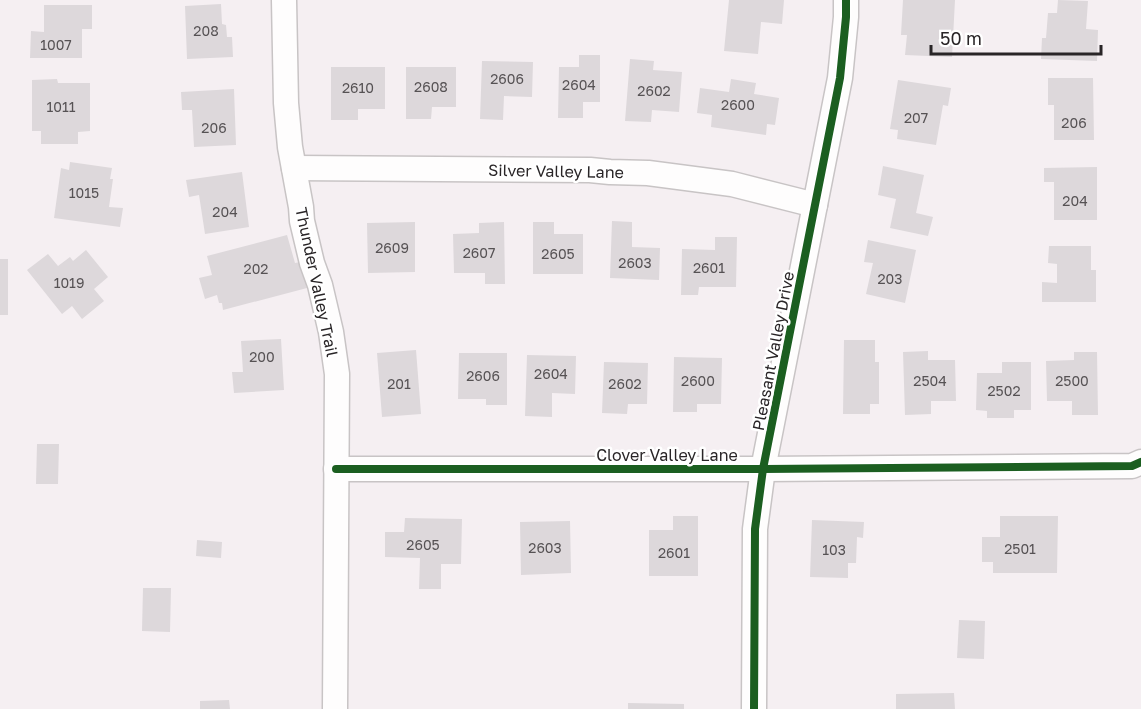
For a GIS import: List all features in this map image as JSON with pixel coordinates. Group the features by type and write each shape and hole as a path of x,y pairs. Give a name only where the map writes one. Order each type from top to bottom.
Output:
{"street":[{"name":"Thunder Valley Trail","path":"285,0 286,103 290,147 302,221 331,332 337,374 335,709"},
{"name":"Pleasant Valley Drive","path":"754,709 755,530 763,469 840,78 846,0"},
{"name":"Silver Valley Lane","path":"294,168 590,170 648,173 732,184 815,205"},
{"name":"Clover Valley Lane","path":"336,469 1132,466 1141,462"}],"building":[{"path":"729,0 784,0 782,24 761,22 758,54 724,51"},
{"path":"903,0 955,0 952,57 905,55 907,35 901,35"},
{"path":"1058,0 1088,1 1086,29 1098,30 1097,61 1041,59 1042,38 1046,38 1048,13 1057,13"},
{"path":"221,4 222,24 226,25 227,37 232,37 233,57 187,59 185,6"},
{"path":"44,5 92,5 92,29 82,29 82,58 30,58 31,31 44,32"},
{"path":"579,55 600,55 600,102 583,102 583,118 558,118 559,67 579,67"},
{"path":"630,59 654,61 653,70 682,72 679,112 652,110 651,122 625,121"},
{"path":"482,61 533,62 532,97 504,96 503,120 480,119"},
{"path":"331,67 385,67 385,109 358,109 358,120 331,120"},
{"path":"406,67 456,67 456,107 432,107 431,119 406,119"},
{"path":"1048,78 1093,78 1094,140 1054,140 1054,105 1048,105"},
{"path":"57,79 58,83 90,83 90,131 78,132 78,144 41,144 41,131 32,131 32,80"},
{"path":"731,79 756,83 754,94 779,98 775,125 767,124 766,135 711,127 712,115 697,113 700,88 729,92"},
{"path":"898,80 951,88 948,106 943,105 936,145 897,139 898,130 890,129"},
{"path":"234,89 236,145 194,147 192,110 182,110 181,92"},
{"path":"70,162 112,168 110,179 113,179 109,207 123,208 120,227 54,218 61,168 69,170"},
{"path":"883,166 924,175 916,213 933,217 928,236 890,228 896,199 878,195"},
{"path":"1097,167 1097,220 1054,220 1054,182 1044,182 1044,168"},
{"path":"242,172 249,227 205,234 199,195 189,197 186,180"},
{"path":"612,221 632,222 632,247 660,248 659,280 610,278"},
{"path":"415,222 415,272 368,273 367,223"},
{"path":"504,222 505,284 485,284 485,273 454,273 453,234 479,233 479,223"},
{"path":"533,222 554,222 554,234 583,234 583,274 533,274"},
{"path":"287,235 295,263 300,262 307,288 223,310 217,295 205,299 199,278 212,275 207,256"},
{"path":"715,237 737,237 736,287 699,287 698,295 681,295 682,249 715,250"},
{"path":"868,240 916,250 905,303 866,294 873,263 864,262"},
{"path":"1049,246 1091,246 1091,270 1096,270 1096,302 1042,302 1042,282 1057,283 1057,264 1048,263"},
{"path":"86,250 108,277 94,289 104,301 82,319 72,306 62,314 27,270 48,254 58,266 70,257 73,261"},
{"path":"0,259 8,259 8,315 0,315"},
{"path":"281,339 284,390 234,393 232,372 243,372 241,341"},
{"path":"844,340 875,340 875,362 879,362 879,404 870,404 870,414 843,414"},
{"path":"416,350 421,414 382,417 377,353"},
{"path":"928,351 928,360 955,360 956,401 931,401 931,414 905,415 903,352"},
{"path":"1074,352 1097,352 1098,415 1072,415 1072,401 1047,401 1046,361 1074,360"},
{"path":"459,353 507,353 507,405 486,405 486,399 458,399"},
{"path":"527,355 576,356 575,394 552,393 552,417 525,416"},
{"path":"674,357 722,358 721,404 697,404 697,412 673,412"},
{"path":"604,362 648,363 647,404 628,404 627,414 602,413"},
{"path":"1002,362 1031,362 1031,410 1014,410 1014,418 987,418 987,411 976,410 977,373 1002,373"},
{"path":"37,444 59,444 58,484 36,484"},
{"path":"673,516 698,516 698,576 649,576 649,530 673,530"},
{"path":"1000,516 1058,516 1057,573 993,573 993,562 982,562 982,537 1000,537"},
{"path":"405,518 462,519 461,564 441,564 441,589 419,589 420,558 385,557 385,532 404,532"},
{"path":"812,520 864,522 863,538 857,537 856,563 848,563 848,578 810,577"},
{"path":"570,521 571,573 521,575 520,522"},
{"path":"197,540 222,542 221,558 196,556"},
{"path":"143,588 171,588 170,632 142,631"},
{"path":"959,620 985,621 984,659 957,658"},
{"path":"954,693 955,709 896,709 896,694"},
{"path":"229,700 230,709 200,709 200,701"},
{"path":"628,703 684,704 684,709 628,709"}],"cycle path":[{"path":"754,709 755,529 763,469 840,78 846,0"},
{"path":"336,469 1132,466 1141,462"}]}
